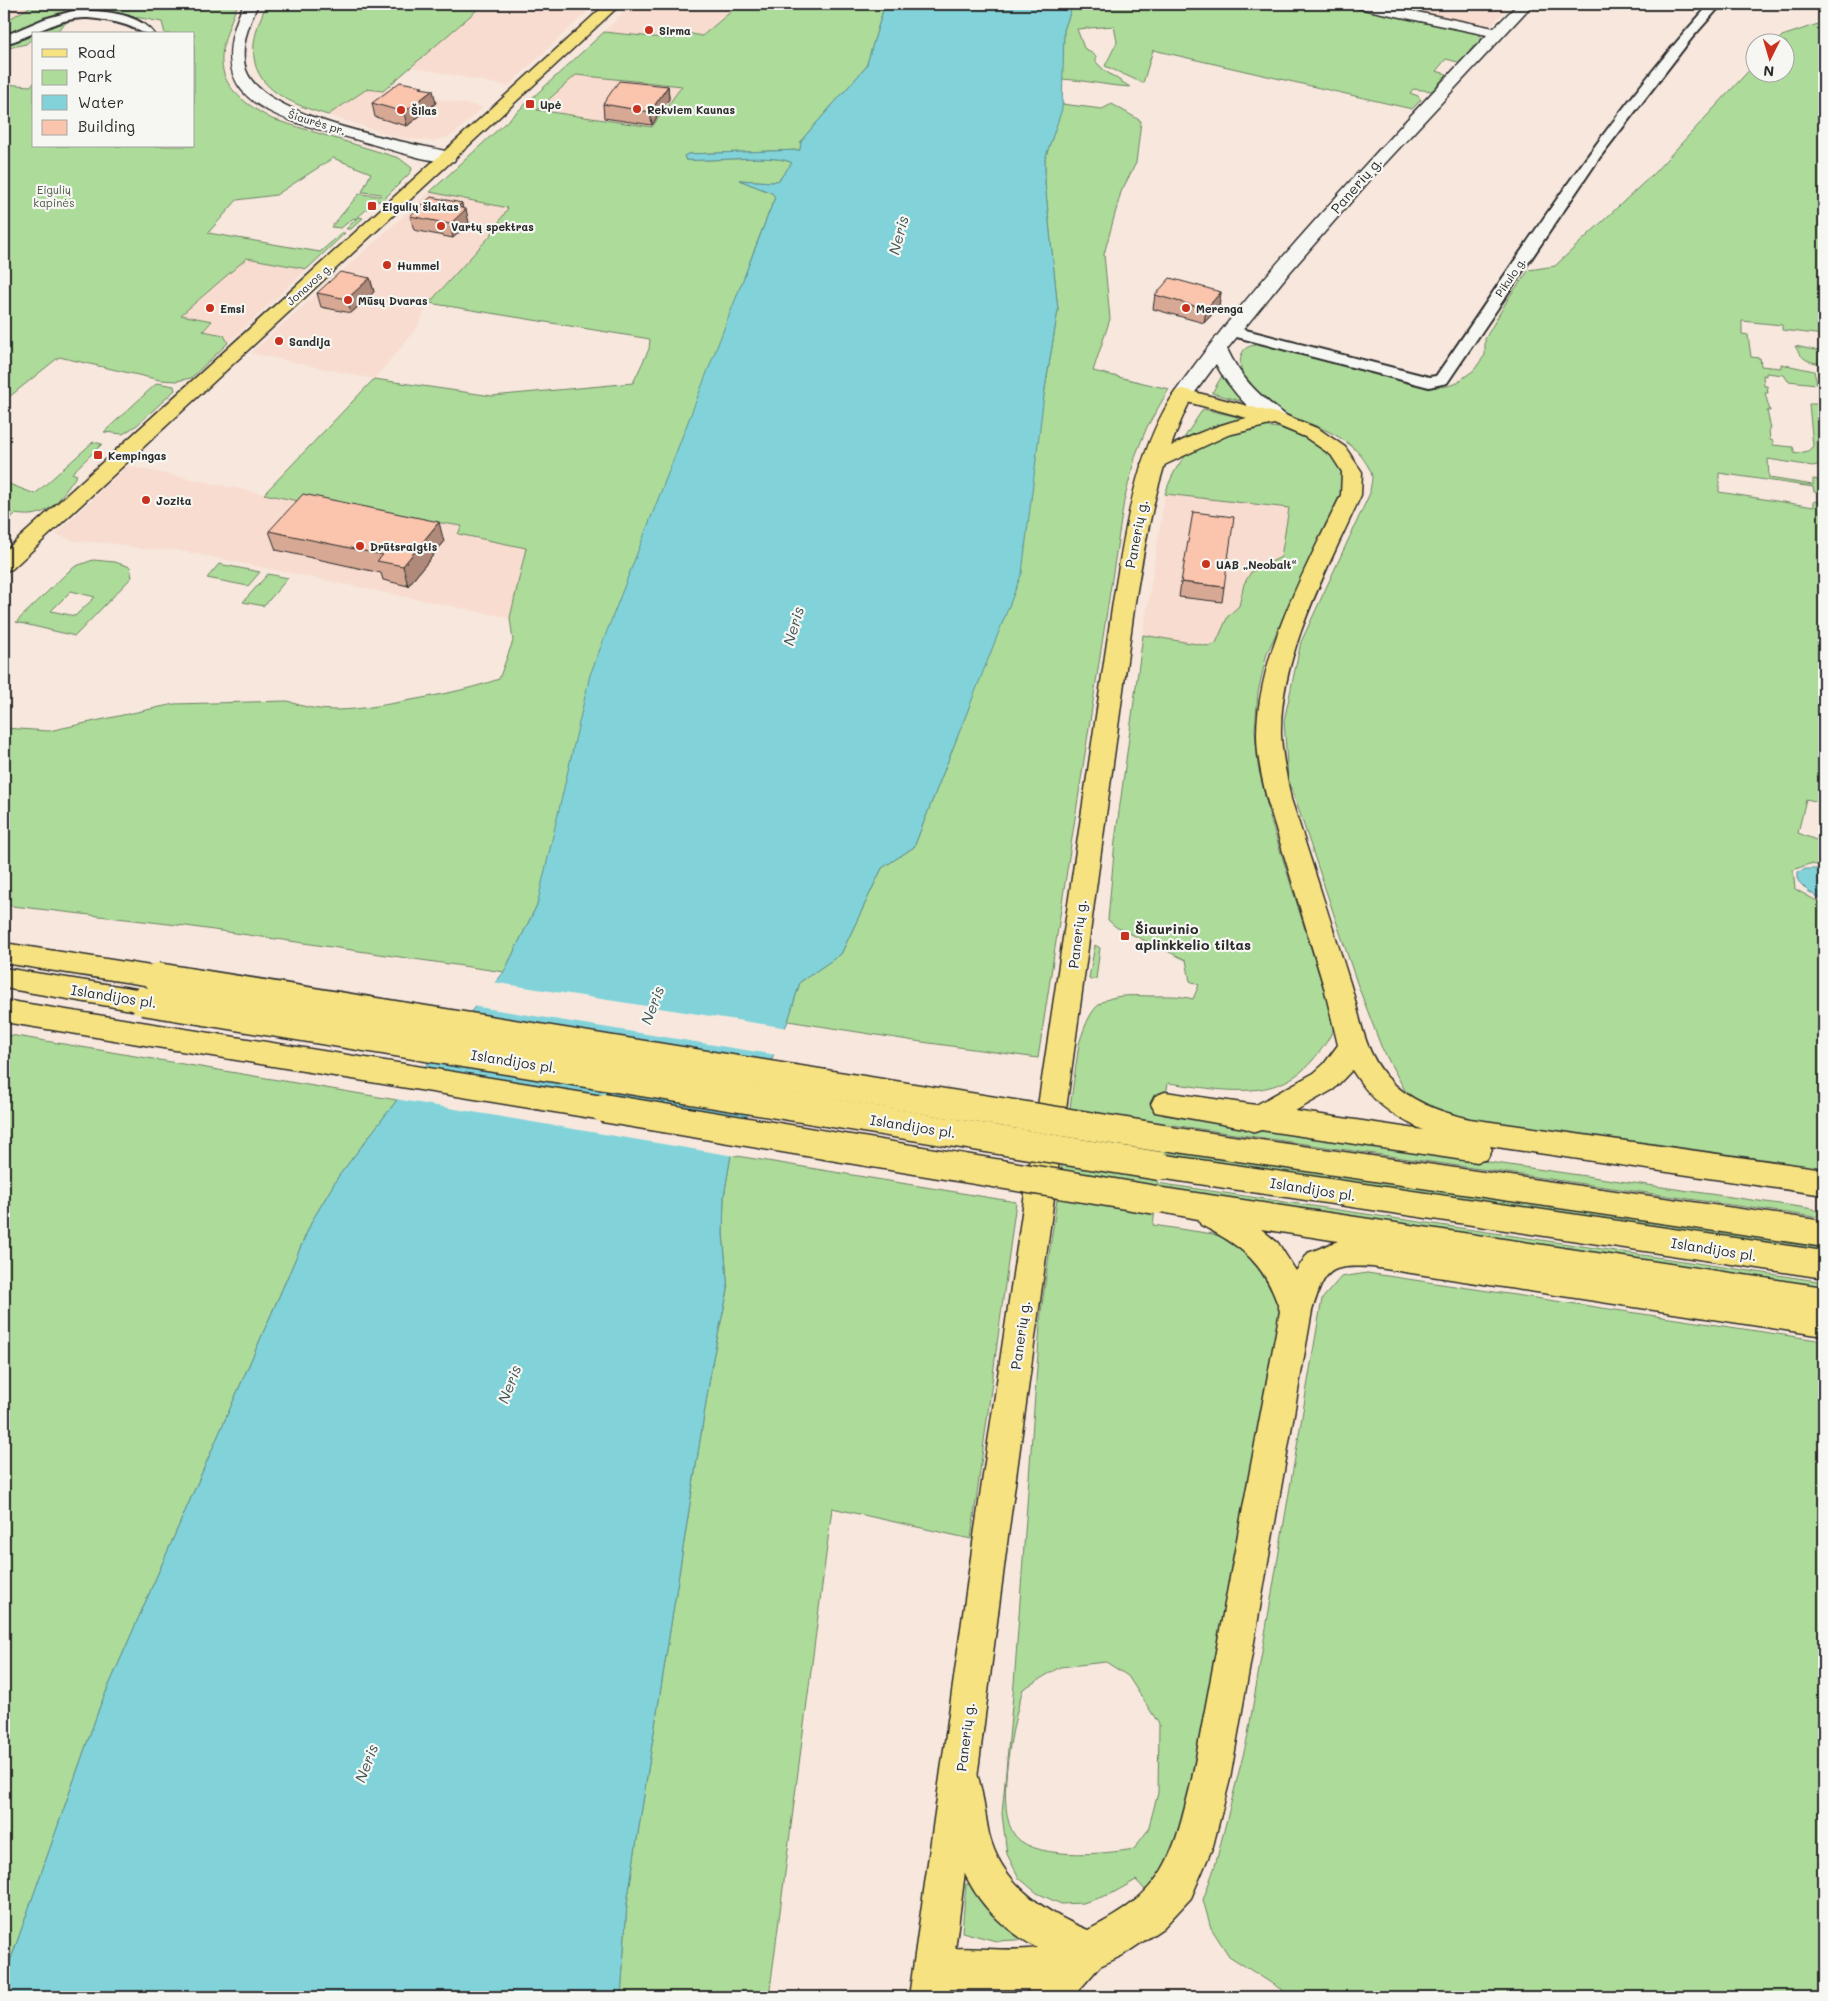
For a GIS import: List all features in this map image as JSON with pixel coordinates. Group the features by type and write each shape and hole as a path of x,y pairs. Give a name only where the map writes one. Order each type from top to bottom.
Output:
{"main road":[{"name":"Šiaurės pr.","path":"250,4 242,22 236,48 238,66 244,81 262,99 290,115 400,147 448,157"},
{"name":"Jonavos g.","path":"4,564 614,4"},
{"path":"1358,4 1497,33"},
{"name":"Panerių g.","path":"931,1983 1124,602 1139,517 1152,464 1168,421 1183,395 1230,331 1366,172 1526,4"},
{"path":"1217,347 1238,387 1280,420"},
{"path":"1183,395 1280,420 1312,433 1328,443 1345,459 1352,472 1351,495 1284,648 1276,675 1269,734 1272,767 1279,800 1338,987 1352,1047 1377,1085 1410,1111 1440,1124 1819,1195"},
{"path":"1152,464 1220,430 1252,422 1280,420"},
{"name":"Islandijos pl.","path":"4,953 157,977 1824,1266"},
{"name":"Islandijos pl.","path":"4,978 143,1001 1161,1152 1206,1145 1824,1234"},
{"path":"4,1011 1192,1206 1824,1302"},
{"path":"1206,1145 1246,1116 1292,1100 1324,1081 1334,1072 1352,1047"},
{"path":"1165,1104 1819,1195"},
{"path":"1192,1206 1233,1226 1258,1243 1276,1262 1287,1282 1296,1311"},
{"path":"931,1983 1050,1965 1088,1950 1114,1938 1150,1916 1177,1884 1194,1848 1211,1779 1296,1311 1305,1281 1315,1264 1328,1256 1348,1252 1824,1322"},
{"path":"960,1776 975,1853 991,1886 1013,1909 1046,1933 1088,1950"},
{"path":"1046,1997 1088,1950"}],"street":[{"name":"Pikulo g.","path":"1230,331 1429,382 1441,380 1595,155 1712,4"},
{"path":"4,40 59,17 87,13 132,22 143,27 147,32"}],"shaded area":[{"path":"4,4 35,4 4,22"},
{"path":"484,4 595,4 508,86 411,67"},
{"path":"632,4 740,4 702,36 682,32 672,39 604,32"},
{"path":"1411,4 1510,4 1494,23 1480,26 1403,10"},
{"path":"576,75 682,86 652,127 536,110"},
{"path":"367,89 384,90 483,107 456,132 448,137 433,141 401,138 328,115"},
{"path":"430,192 508,208 490,236 429,303 416,329 374,379 251,353"},
{"path":"247,258 307,269 228,343 224,335 203,331 212,322 180,316"},
{"path":"127,466 318,505 463,527 458,534 527,548 510,618 177,550 141,549 111,543 74,541 56,534"},
{"path":"1165,494 1289,508 1281,557 1251,572 1244,584 1239,606 1228,616 1217,643 1209,646 1143,635"}],"green space":[{"name":"Eigulių kapinės","path":"35,4 238,4 224,42 222,57 223,71 228,83 238,95 252,107 272,119 399,158 412,168 411,172 382,201 376,201 358,217 363,218 351,229 346,229 357,218 352,219 341,228 331,227 359,194 380,196 382,194 362,192 371,173 333,158 276,195 237,200 208,233 320,252 342,233 345,233 307,269 247,258 181,315 212,321 203,331 224,335 228,343 191,378 177,381 160,380 59,357 4,401 4,84 30,86 32,84 32,148 195,148 195,32 164,32 162,22 81,7 4,36 4,22"},
{"path":"267,4 484,4 383,91 367,89 328,115 287,99 272,90 262,78 255,64 254,47 258,27"},
{"path":"740,4 885,4 866,67 801,141 800,150 688,154 684,156 686,160 758,158 784,160 792,163 779,180 773,182 739,180 772,193 775,197 750,261 537,905 504,972 186,926 4,905 4,728 49,731 174,704 288,701 317,709 346,710 453,692 499,679 513,641 510,618 526,548 458,534 462,526 318,505 264,494 374,379 492,396 633,383 649,349 650,339 429,303 490,236 508,208 430,192 604,32 672,39 682,32 702,36","holes":["576,75 682,86 652,127 537,110"]},
{"path":"1073,4 1349,4 1452,26 1477,33 1483,38 1458,62 1446,59 1436,71 1447,74 1432,91 1413,89 1410,93 1418,96 1421,100 1412,109 1153,50 1143,83 1105,66 1117,42 1114,26 1077,29 1084,48 1096,56 1096,62 1105,71 1130,87 1062,79 1064,30"},
{"path":"66,19 69,20 57,31 32,32"},
{"path":"1824,22 1824,335 1782,330 1782,325 1742,321 1742,334 1748,335 1751,357 1760,358 1761,366 1781,368 1781,364 1814,371 1817,384 1788,381 1784,375 1766,373 1766,376 1763,375 1764,386 1767,386 1768,393 1765,393 1770,411 1767,411 1771,429 1769,429 1770,440 1773,441 1773,445 1793,447 1795,454 1808,451 1813,446 1809,404 1824,404 1824,464 1812,466 1768,459 1769,478 1813,485 1813,479 1824,481 1824,494 1814,492 1813,487 1719,473 1719,492 1814,507 1814,501 1823,502 1824,508 1824,561 1820,575 1824,583 1824,803 1806,799 1798,833 1824,843 1824,866 1809,864 1793,870 1795,889 1824,905 1824,1173 1484,1124 1430,1108 1407,1094 1381,1046 1357,983 1288,778 1284,721 1301,642 1370,493 1372,475 1362,457 1352,446 1327,431 1273,408 1256,396 1247,384 1240,363 1244,350 1254,345 1266,344 1422,383 1443,387 1455,384 1474,370 1485,355 1485,339 1509,297 1529,270 1555,266 1653,174 1746,74 1746,82 1796,82 1796,32 1794,32"},
{"path":"32,32 32,39 26,44 4,49 4,43"},
{"path":"1062,104 1102,109 1112,104 1141,121 1136,163 1121,192 1104,254 1110,319 1093,371 1169,389 1147,427 1136,454 1124,501 1038,1058 788,1021 800,982 841,954 882,868 914,847 968,709 1044,395 1058,310 1045,183 1045,159"},
{"path":"1795,346 1824,352 1824,364 1807,360"},
{"path":"1223,374 1247,403 1212,393"},
{"path":"157,383 174,386 175,390 137,425 123,434 104,432"},
{"path":"1203,409 1247,419 1217,425 1185,440 1184,438"},
{"path":"1260,426 1280,428 1316,442 1334,456 1345,471 1344,494 1321,537 1267,653 1258,692 1255,730 1258,766 1271,821 1335,1025 1325,1044 1312,1061 1297,1075 1281,1083 1245,1090 1226,1090 1168,1083 1163,1115 1814,1209 1820,1214 1815,1217 1165,1124 1162,1150 1824,1246 1824,1255 1161,1155 1157,1183 1824,1282 1824,1290 1158,1190 1153,1225 1213,1234 1237,1243 1254,1256 1281,1304 1279,1323 1183,1821 1164,1874 1147,1892 1136,1880 1111,1894 1083,1903 1061,1904 1037,1893 1019,1878 1007,1854 1002,1814 1014,1684 1041,1312 1079,1044 1084,1029 1095,1008 1111,998 1121,996 1167,996 1193,999 1199,985 1190,981 1186,960 1116,927 1108,920 1115,841 1143,635 1209,646 1216,643 1228,616 1239,606 1244,584 1251,572 1281,557 1289,508 1165,494 1180,462 1200,444 1226,433","holes":["1106,1662 1128,1676 1159,1724 1158,1793 1148,1830 1134,1849 1105,1853 1050,1852 1033,1848 1020,1841 1012,1831 1007,1817 1006,1781 1011,1740 1023,1689 1060,1667"]},
{"path":"93,442 102,444 72,473 77,475 52,506 36,514 15,514 4,525 4,482 35,494"},
{"path":"93,560 115,562 130,567 132,577 75,636 16,622 69,571 76,566","holes":["71,591 95,597 75,616 51,611"]},
{"path":"219,564 260,572 248,586 207,578"},
{"path":"268,574 288,578 264,606 243,602"},
{"path":"1095,945 1100,948 1096,979 1090,980 1089,978"},
{"path":"4,1034 397,1100 338,1177 312,1221 100,1706 4,1979"},
{"path":"731,1155 1016,1202 971,1539 832,1508 769,1997 621,1997 627,1903 713,1358 728,1290 723,1234 724,1196"},
{"path":"1367,1273 1824,1341 1824,1997 1293,1997 1229,1956 1211,1928 1203,1900 1215,1866 1247,1740 1322,1299 1341,1277"},
{"path":"966,1884 972,1884 1035,1939 996,1941 962,1932"}],"water":[{"name":"Neris","path":"885,4 1073,4 1064,30 1062,109 1045,159 1045,183 1058,310 1044,395 1022,573 914,847 882,868 841,954 800,982 788,1021 731,1155 724,1196 723,1234 728,1290 713,1358 627,1903 621,1997 4,1997 4,1979 100,1706 312,1221 338,1177 397,1100 504,972 537,905 590,675 775,197 772,193 739,180 773,182 779,180 792,163 784,160 758,158 686,160 684,156 688,154 800,150 801,142 805,136 866,67"},
{"path":"1806,869 1824,869 1824,901 1808,891 1798,881 1798,872"}],"pier":[{"path":"492,982 788,1028 777,1055 472,1006"},
{"path":"421,1068 748,1122 734,1156 395,1099"}],"building":[{"path":"619,81 668,86 650,112 603,104"},
{"path":"400,82 433,90 404,112 372,103"},
{"path":"431,197 462,203 457,207 466,209 450,224 410,216"},
{"path":"340,272 370,278 347,299 317,293"},
{"path":"1170,278 1221,292 1206,309 1155,295"},
{"path":"303,494 439,522 403,566 377,561 383,555 269,531"},
{"name":"UAB „Neobalt“","path":"1193,512 1234,517 1224,587 1181,582"}],"place":[{"name":"Sirma","path":"649,30"},
{"name":"Upė","path":"530,104"},
{"name":"Rekviem Kaunas","path":"637,109"},
{"name":"Šilas","path":"401,110"},
{"name":"Eigulių šlaitas","path":"372,206"},
{"name":"Vartų spektras","path":"441,226"},
{"name":"Hummel","path":"387,265"},
{"name":"Mūsų Dvaras","path":"348,300"},
{"name":"Emsi","path":"210,308"},
{"name":"Merenga","path":"1186,308"},
{"name":"Sandija","path":"279,341"},
{"name":"Kempingas","path":"98,455"},
{"name":"Jozita","path":"146,500"},
{"name":"Drūtsraigtis","path":"360,546"},
{"name":"UAB „Neobalt“","path":"1206,564"},
{"name":"Šiaurinio aplinkkelio tiltas","path":"1125,936"}]}
